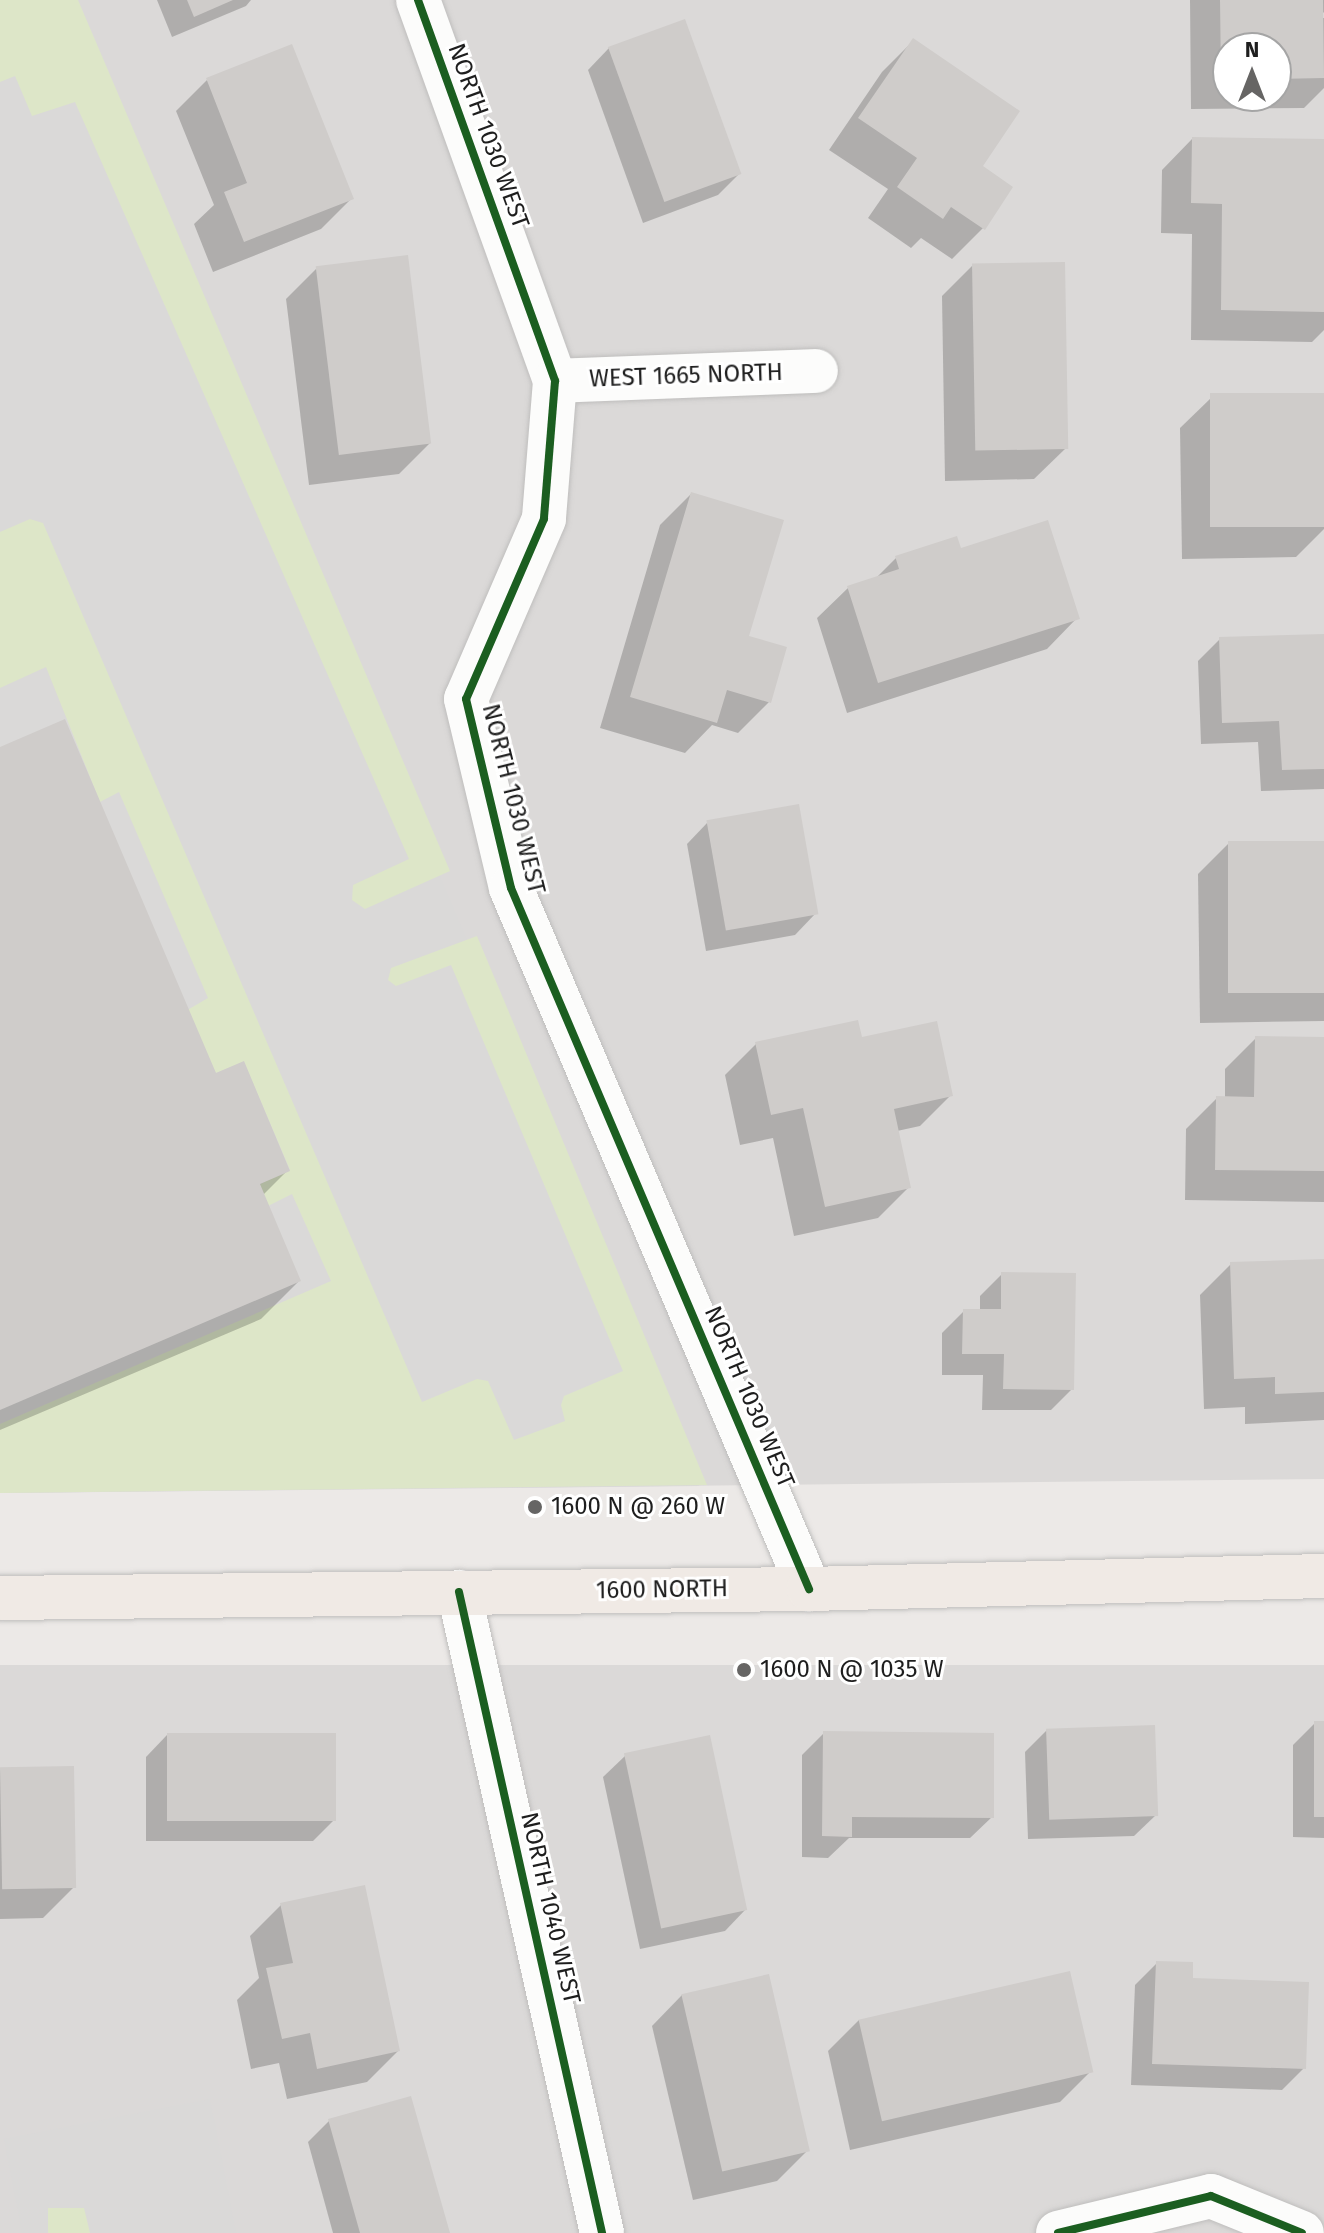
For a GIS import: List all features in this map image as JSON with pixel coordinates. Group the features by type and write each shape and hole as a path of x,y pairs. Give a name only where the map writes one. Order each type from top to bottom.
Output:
{"main road":[{"name":"1600 NORTH","path":"0,1598 809,1589 1324,1576"}],"street":[{"name":"NORTH 1030 WEST","path":"418,0 555,381 544,519 466,699 511,888 809,1589"},
{"name":"WEST 1665 NORTH","path":"555,381 816,371"},
{"name":"NORTH 1040 WEST","path":"459,1592 602,2233"},
{"path":"1058,2233 1211,2196 1302,2233"}],"shaded area":[{"path":"0,0 1324,0 1324,1479 0,1493"},
{"path":"0,0 68,0 699,1486 0,1493"},
{"path":"0,1665 1324,1665 1324,2233 0,2233"},
{"path":"210,2099 236,2233 22,2233 4,2139"}],"green space":[{"path":"0,0 78,0 450,871 365,909 352,900 353,885 409,859 75,102 32,116 15,76 0,82"},
{"path":"30,519 43,523 422,1402 477,1379 488,1381 514,1440 565,1421 561,1405 564,1396 623,1371 451,965 396,986 388,980 391,968 477,936 707,1485 0,1493 0,1424 331,1281 292,1194 268,1206 260,1184 290,1170 244,1062 216,1073 184,1012 208,998 119,792 100,802 46,667 0,688 0,532"},
{"path":"48,2208 84,2208 90,2233 48,2233"}],"building":[{"path":"187,0 233,0 194,17"},
{"path":"1220,0 1323,0 1324,78 1292,79 1292,32 1220,32"},
{"path":"685,19 741,174 664,202 608,47"},
{"path":"913,38 1020,111 983,166 1013,187 985,230 951,207 943,219 897,187 917,158 858,118"},
{"path":"292,44 354,199 244,242 224,192 247,183 206,78"},
{"path":"1192,137 1324,139 1324,312 1221,310 1222,204 1191,203"},
{"path":"408,255 431,444 339,455 316,266"},
{"path":"1065,262 1068,449 975,451 972,264"},
{"path":"1210,393 1324,393 1324,527 1210,527"},
{"path":"691,492 784,520 749,636 787,647 771,703 727,690 717,723 630,697"},
{"path":"1048,520 1080,619 878,683 847,586 899,569 895,556 957,536 961,548"},
{"path":"1324,634 1324,769 1282,770 1279,721 1222,723 1219,637"},
{"path":"65,719 216,1073 244,1061 290,1171 260,1184 301,1281 0,1410 0,747"},
{"path":"799,804 818,914 726,931 706,820"},
{"path":"1228,841 1324,841 1324,993 1228,993"},
{"path":"858,1020 862,1037 937,1021 953,1096 894,1109 911,1188 825,1207 803,1108 771,1115 755,1042"},
{"path":"1255,1036 1324,1037 1324,1171 1215,1170 1216,1096 1254,1097"},
{"path":"1324,1259 1324,1392 1275,1394 1275,1377 1234,1379 1230,1262"},
{"path":"1001,1272 1076,1273 1074,1390 1003,1389 1004,1354 962,1354 963,1309 1001,1309"},
{"path":"1314,1721 1324,1721 1324,1817 1314,1817"},
{"path":"1155,1725 1158,1816 1049,1820 1046,1729"},
{"path":"823,1731 994,1733 994,1818 852,1817 852,1837 822,1836"},
{"path":"167,1733 336,1733 336,1821 167,1821"},
{"path":"710,1735 747,1910 661,1928 624,1753"},
{"path":"74,1766 76,1888 2,1889 0,1767"},
{"path":"365,1885 400,2051 317,2069 310,2033 282,2039 266,1968 293,1963 280,1903"},
{"path":"1156,1961 1193,1962 1193,1978 1309,1982 1306,2069 1152,2064"},
{"path":"1070,1971 1093,2072 882,2121 859,2020"},
{"path":"769,1974 810,2151 722,2172 681,1994"},
{"path":"411,2096 450,2233 360,2233 328,2119"}],"cycle path":[{"path":"418,0 555,381 544,519 466,699 511,888 809,1589"},
{"path":"459,1592 602,2233"},
{"path":"1058,2233 1211,2196 1302,2233"}],"place":[{"name":"1600 N @ 260 W","path":"535,1507"},
{"name":"1600 N @ 1035 W","path":"744,1670"}]}
